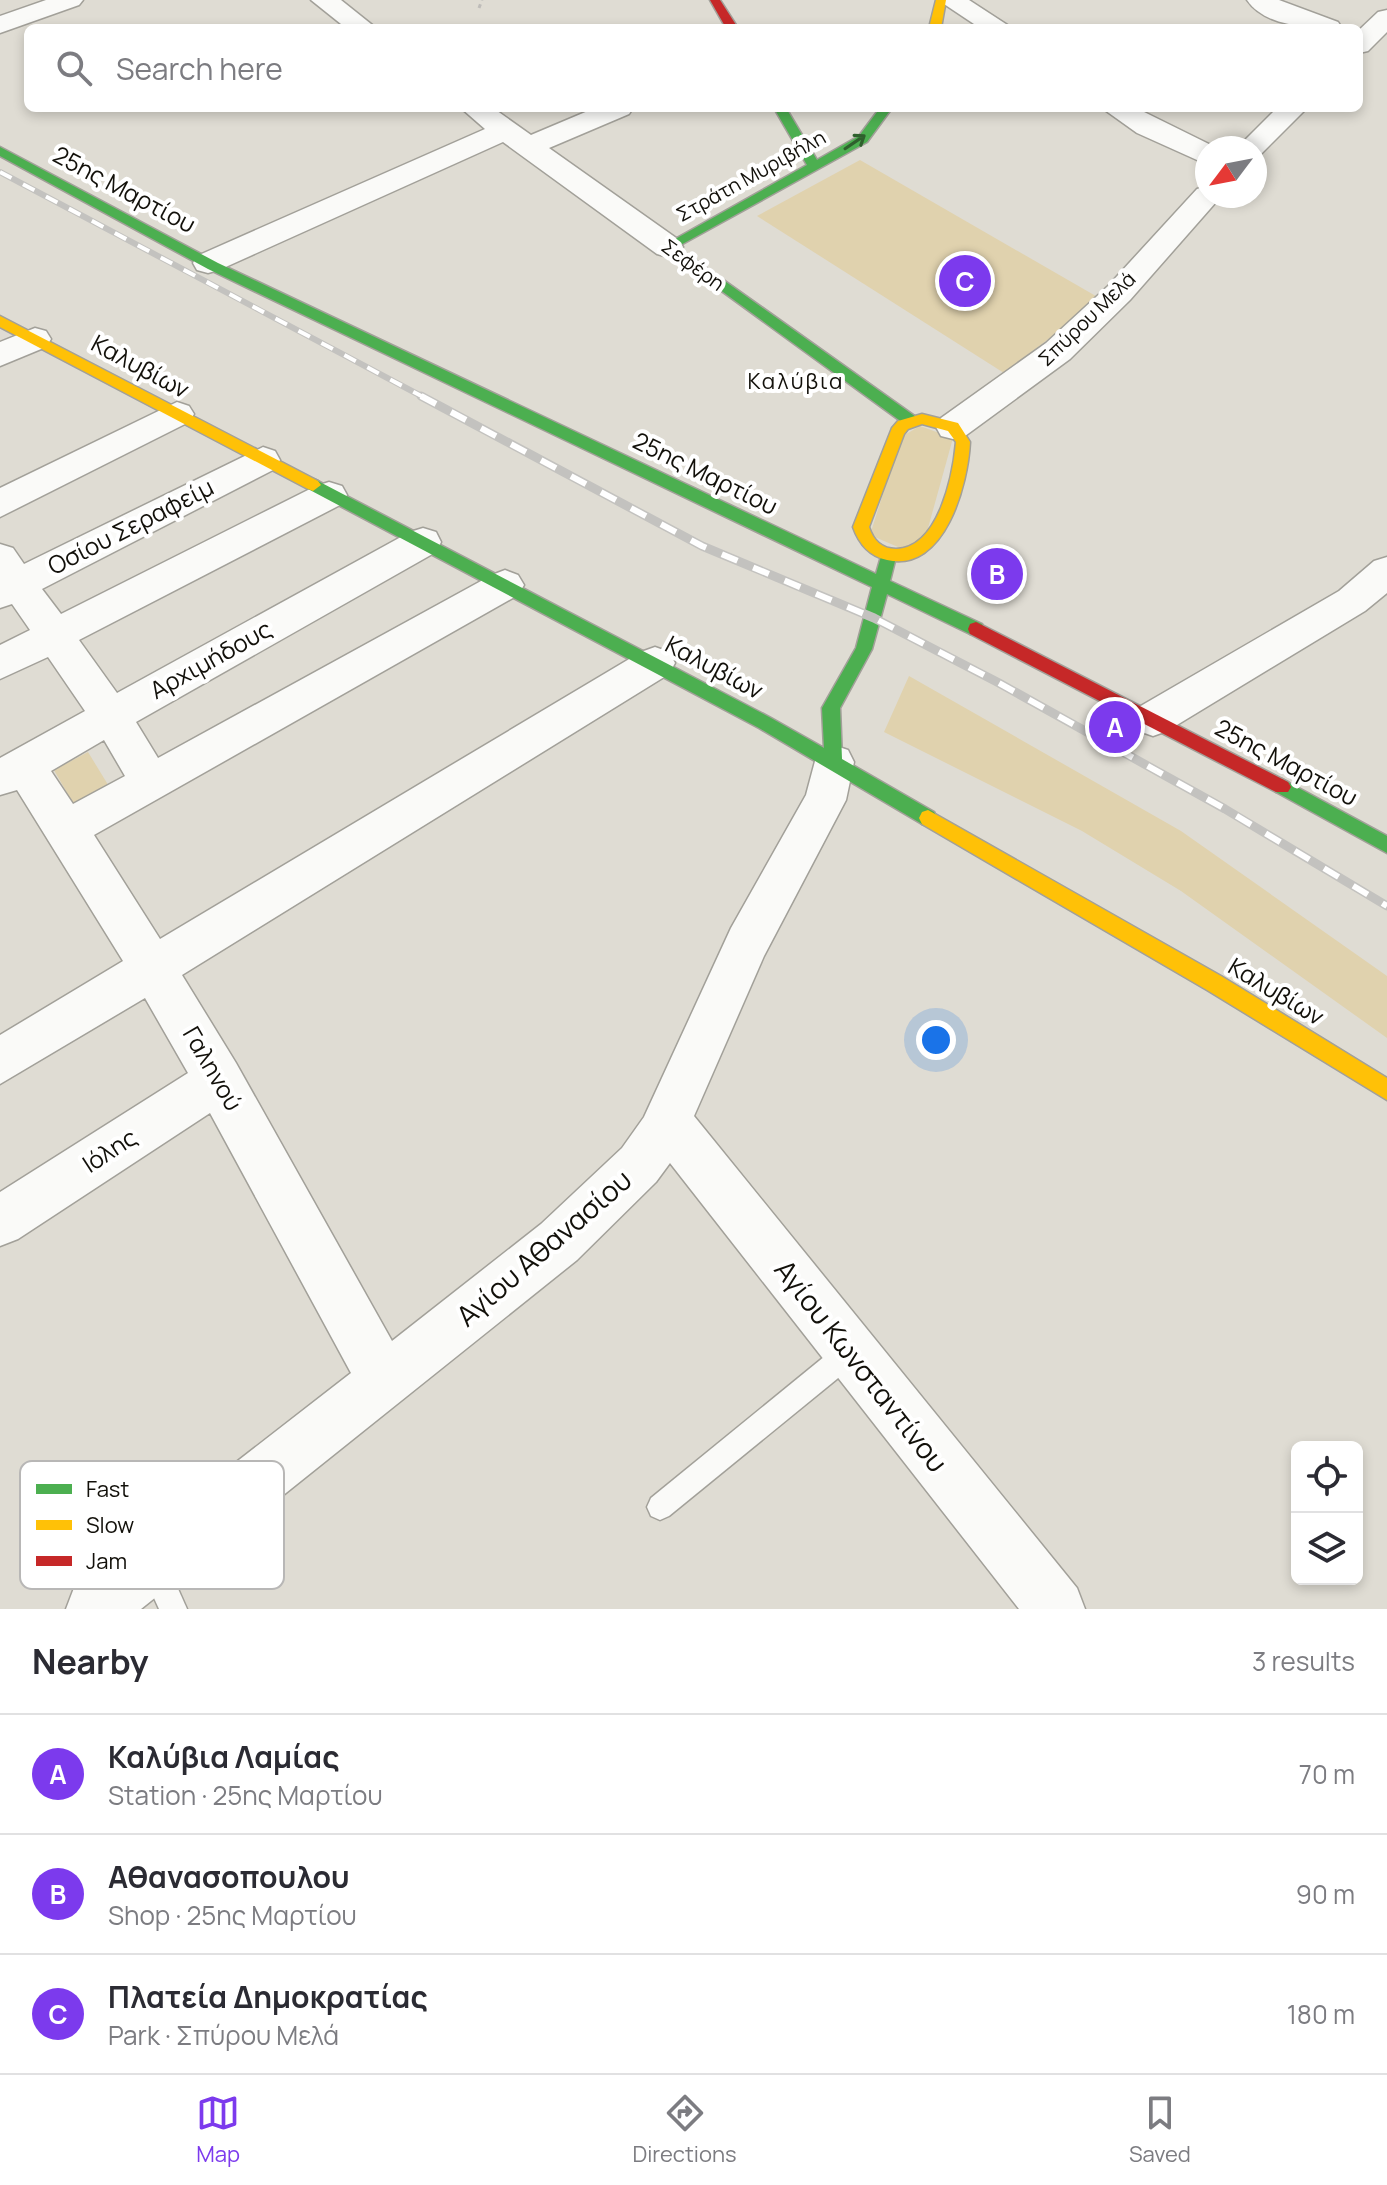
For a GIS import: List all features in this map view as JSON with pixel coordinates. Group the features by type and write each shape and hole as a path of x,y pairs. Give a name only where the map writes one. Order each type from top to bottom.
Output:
{"street":[{"path":"5,19 70,0"},
{"path":"324,0 357,24"},
{"path":"715,0 730,24"},
{"path":"936,24 941,0"},
{"path":"951,0 992,24"},
{"path":"1260,0 1284,13 1317,24"},
{"path":"1363,39 1387,18"},
{"name":"Σεφέρη","path":"481,112 911,421"},
{"path":"208,263 517,138 605,112"},
{"path":"782,112 815,167"},
{"name":"Στράτη Μυριβήλη","path":"668,247 863,139 883,112"},
{"path":"1123,112 1195,149"},
{"path":"1264,136 1289,112"},
{"name":"25ης Μαρτίου","path":"0,151 208,263 883,585 1153,719 1387,845"},
{"name":"Σπύρου Μελά","path":"953,427 1058,351 1119,293 1195,208"},
{"name":"Καλυβίων","path":"10,335 177,414 655,663 833,762 1214,983 1387,1090"},
{"path":"0,504 177,414"},
{"path":"933,419 953,427 963,442 963,450 931,545 913,556 888,556 868,544 861,527 897,432 911,421 933,419"},
{"name":"Οσίου Σεραφείμ","path":"6,578 263,460"},
{"path":"0,663 329,495"},
{"name":"Αρχιμήδους","path":"12,772 423,542"},
{"path":"833,762 831,708 864,649 883,585 888,556"},
{"path":"1153,719 1352,601 1387,571"},
{"path":"6,578 54,635 111,716 151,784"},
{"path":"67,829 505,585"},
{"path":"0,1061 655,663"},
{"name":"Αγίου Αθανασίου","path":"284,1475 385,1382 559,1242 639,1165 668,1122 747,943 825,800 832,780 833,762"},
{"name":"Γαληνού","path":"12,772 67,829 153,968 219,1080 385,1382"},
{"name":"Ιόλης","path":"0,1221 219,1080"},
{"name":"Αγίου Κωνσταντίνου","path":"668,1122 1056,1609"},
{"name":"Αγίου Αθανασίου","path":"95,1609 154,1589"}],"lane":[{"path":"660,1507 850,1352"}],"path":[{"path":"479,8 482,0"}],"shaded area":[{"path":"860,160 1101,299 1004,373 757,216"},
{"path":"920,426 953,438 925,539 905,550 870,535 901,437"},
{"path":"909,676 1181,831 1387,976 1387,1038 1181,891 1082,831 884,732"},
{"path":"88,752 110,788 75,807 54,770"}],"railway":[{"path":"0,172 425,398"},
{"path":"421,396 702,546 874,618 999,683 1225,809 1387,906"}],"traffic: fast":[{"path":"782,112 815,167"},
{"path":"883,112 863,139 668,247 911,421"},
{"path":"0,151 213,266 976,629"},
{"path":"313,485 765,723 928,818"},
{"path":"833,762 831,708 864,649 888,557"},
{"path":"1282,787 1387,845"}],"traffic: slow":[{"path":"936,24 941,0"},
{"path":"0,321 313,485"},
{"path":"922,419 953,427 963,442 953,497 945,516 922,546 908,554 885,554 868,542 861,527 897,432 903,425 922,419"},
{"path":"928,818 1214,983 1387,1090"}],"traffic: jam":[{"path":"715,0 730,24"},
{"path":"976,629 1282,787"}],"place":[{"name":"Πλατεία Δημοκρατίας","path":"965,281"},
{"name":"Αθανασοπουλου","path":"997,574"},
{"name":"Καλύβια Λαμίας","path":"1115,727"}],"district":[{"name":"Καλύβια","path":"796,381"}]}
